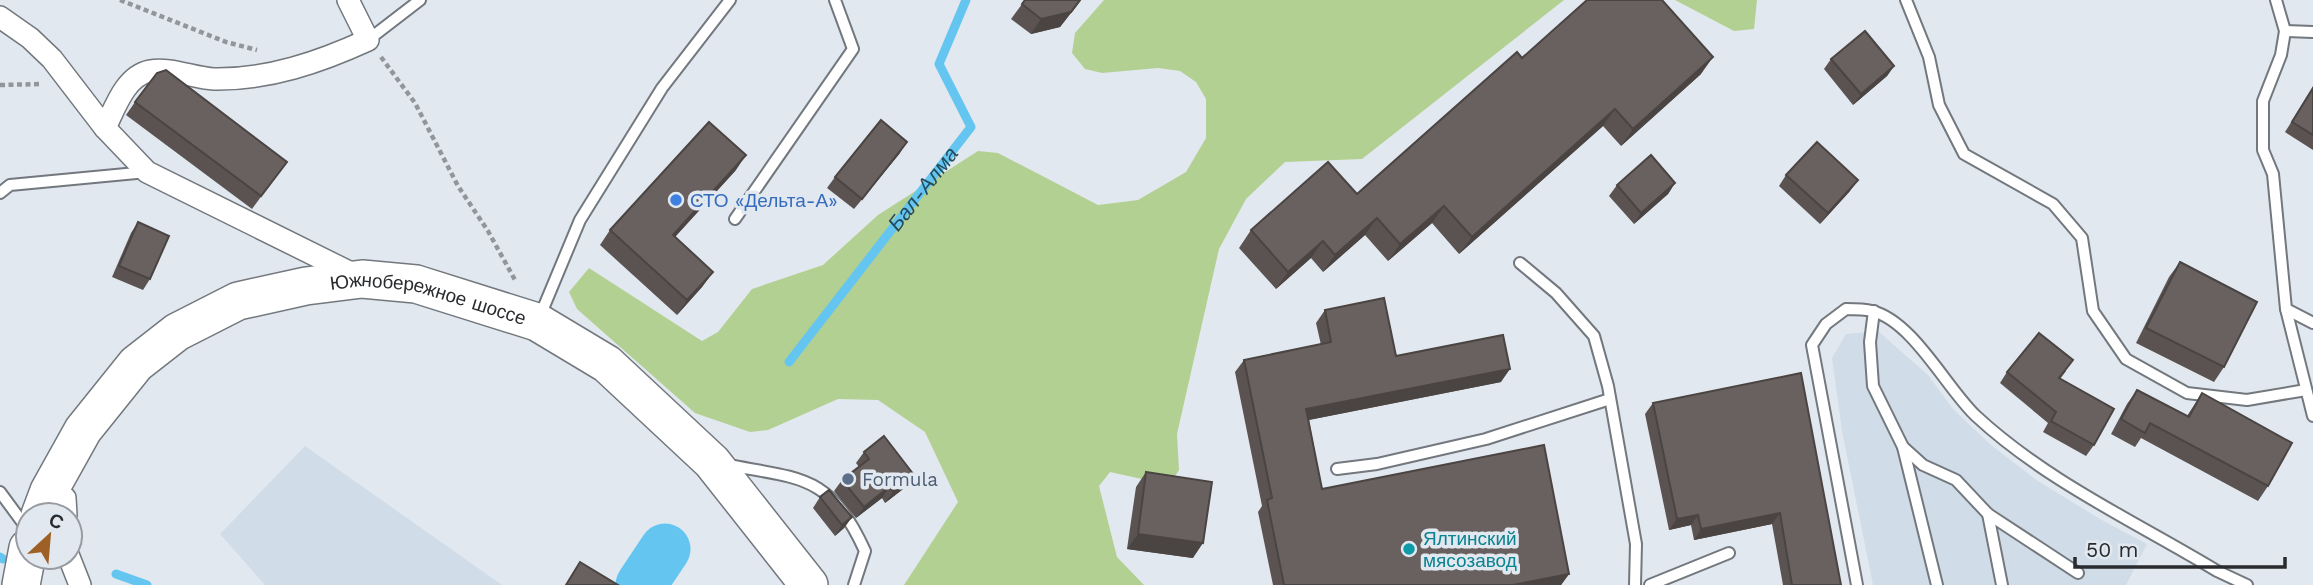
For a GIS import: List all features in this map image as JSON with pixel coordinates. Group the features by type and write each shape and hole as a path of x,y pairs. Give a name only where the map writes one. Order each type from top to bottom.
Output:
{"highway":[{"name":"Южнобережное шоссе","path":"58,501 83,430 136,364 177,332 238,301 306,286 362,279 416,285 537,322 607,364 712,462 809,585"},
{"name":"Южнобережное шоссе","path":"60,501 94,443 128,394 146,373 195,335 219,323 276,303 340,287 402,288 535,328 603,369 712,469 801,585"}],"street":[{"path":"105,128 123,92 135,78 150,71 211,79 258,76 328,58 368,40 348,0"},
{"path":"0,17 30,38 52,59 105,128 147,172 362,279"}],"lane":[{"path":"368,40 420,0"},
{"path":"537,322 580,220 662,88 730,0"},
{"path":"735,219 853,49 835,0"},
{"path":"1906,0 1929,57 1939,106 1964,154 2053,204 2082,238 2093,311 2126,359 2187,393 2247,400 2306,390"},
{"path":"2276,0 2285,31 2281,55 2263,101 2263,150 2273,174 2286,309 2313,416"},
{"path":"2285,31 2313,32"},
{"path":"0,192 10,185 147,172"},
{"path":"1520,263 1556,293 1594,336 1610,399 1636,544 1635,585"},
{"path":"1857,585 1812,345 1826,324 1846,309 1874,311 1895,324 1929,356 1973,414 2023,456 2217,571 2246,585"},
{"path":"2286,309 2313,323"},
{"path":"1874,311 1870,342 1873,386 1903,447 1937,585"},
{"path":"1337,469 1377,464 1486,439 1610,399"},
{"path":"1903,447 1923,465 1956,480 1988,514 2078,573"},
{"path":"712,462 802,479 830,495 852,522 866,551 854,585"},
{"path":"0,492 14,511"},
{"path":"1988,514 2002,585"},
{"path":"1650,585 1729,553"}],"path":[{"path":"120,0 226,42 262,51"},
{"path":"368,40 415,103 458,186 488,231 537,322"},
{"path":"0,85 72,84"}],"shaded area":[{"path":"1878,331 1928,375 1953,409 1991,445 2038,481 2147,544 2126,585 1873,585 1842,431 1832,358 1846,334"},
{"path":"305,446 502,585 265,585 220,534"}],"green space":[{"path":"1104,0 1564,0 1362,159 1285,162 1246,199 1219,249 1177,434 1179,470 1169,485 1110,472 1099,486 1117,557 1144,585 904,585 958,502 925,432 878,400 838,399 768,430 750,432 695,413 577,309 569,292 589,268 702,341 718,332 752,289 823,265 878,215 978,151 998,153 1098,205 1138,200 1186,172 1206,138 1206,99 1196,82 1180,71 1158,68 1102,73 1085,69 1072,53 1075,33"},
{"path":"1675,0 1757,0 1754,29 1734,31"}],"building":[{"path":"1025,0 1080,0 1071,12 1041,19 1022,4"},
{"path":"1587,0 1662,0 1713,57 1633,129 1615,109 1472,237 1444,206 1400,244 1377,218 1335,255 1323,241 1288,272 1251,230 1328,162 1357,194 1517,52 1522,58"},
{"path":"1865,31 1894,66 1861,94 1831,59"},
{"path":"166,70 287,162 261,196 135,102 157,73"},
{"path":"2313,88 2313,135 2292,122"},
{"path":"881,120 907,142 862,199 835,177"},
{"path":"709,122 746,155 673,235 713,272 687,300 610,230"},
{"path":"1817,142 1858,180 1828,213 1786,175"},
{"path":"1651,155 1675,183 1641,213 1617,185"},
{"path":"138,222 169,236 150,279 119,266"},
{"path":"2180,262 2257,302 2224,367 2146,328"},
{"path":"1384,298 1396,356 1503,335 1510,369 1306,409 1322,489 1544,445 1569,574 1513,585 1284,585 1267,500 1272,498 1244,360 1331,342 1325,310"},
{"path":"2039,333 2073,360 2059,378 2114,409 2094,445 2051,421 2056,412 2007,372"},
{"path":"1801,373 1841,585 1792,585 1780,513 1701,529 1698,515 1677,519 1653,403"},
{"path":"2137,390 2189,417 2202,393 2292,443 2268,486 2150,423 2145,433 2121,419"},
{"path":"884,436 914,475 893,492 889,487 864,507 842,480 869,459 864,452"},
{"path":"1146,472 1212,482 1203,543 1138,534"},
{"path":"829,490 852,517 842,525 820,497"},
{"path":"580,562 618,585 566,585"}],"waterway":[{"name":"Бал-Алма","path":"789,362 971,127 939,64 966,0"},
{"name":"Бал-Алма","path":"641,585 665,549"},
{"path":"116,574 147,585"}],"place":[{"name":"СТО «Дельта-А»","path":"676,200"},
{"name":"Formula","path":"848,479"},
{"name":"Ялтинский мясозавод","path":"1409,549"}]}
